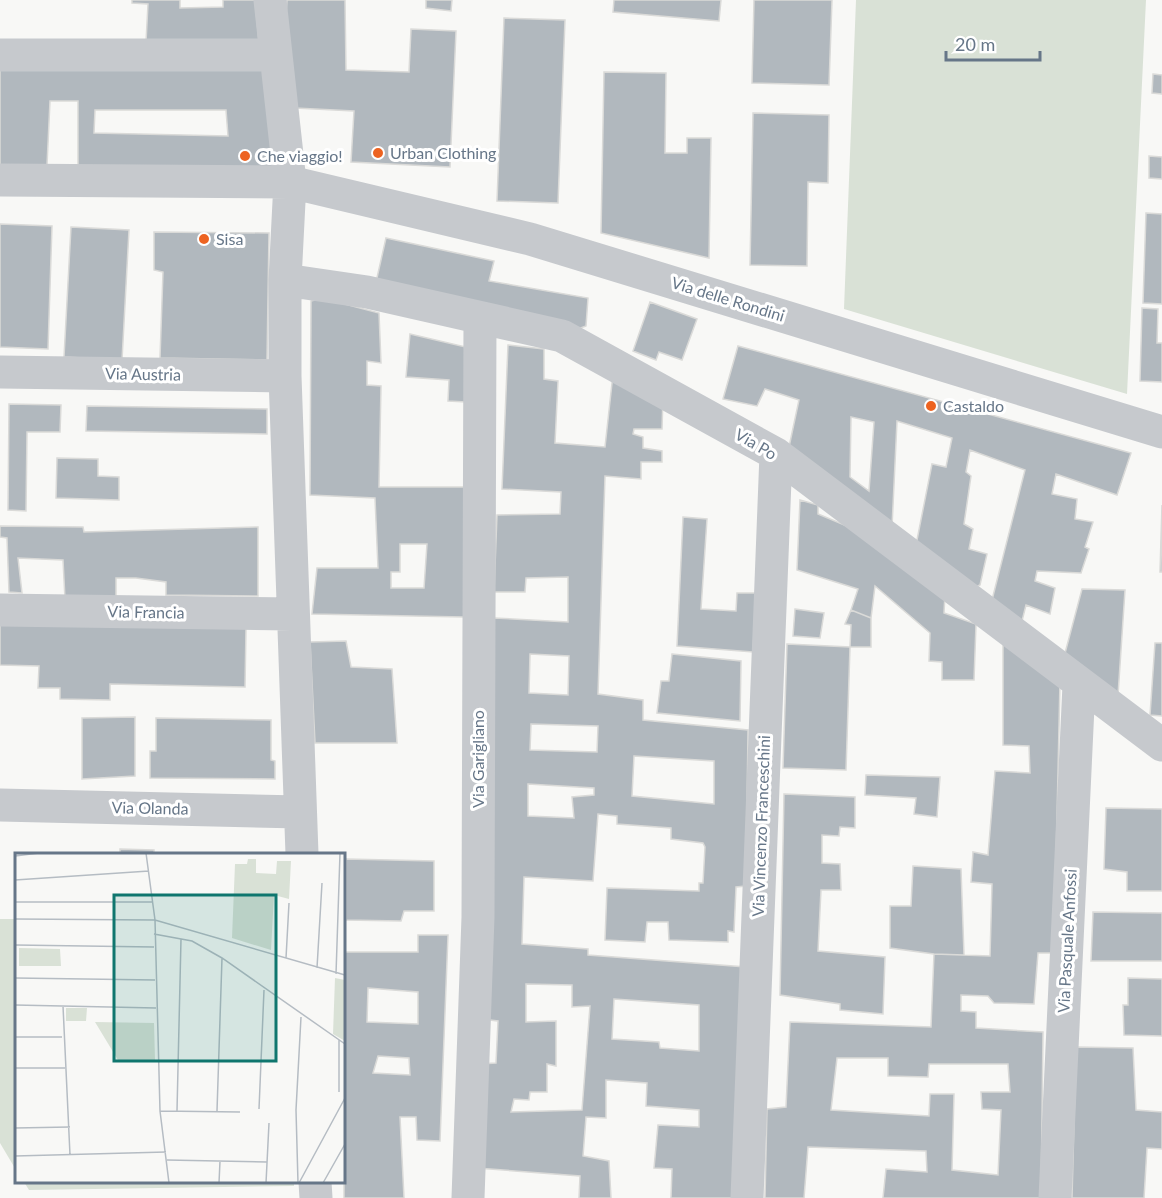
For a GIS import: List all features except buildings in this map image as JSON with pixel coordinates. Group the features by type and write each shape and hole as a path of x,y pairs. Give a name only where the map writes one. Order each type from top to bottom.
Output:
{"street":[{"path":"270,0 290,182 285,280 285,376 302,853"},
{"path":"0,54 276,55"},
{"name":"Via delle Rondini","path":"0,180 290,182 530,239 1162,432"},
{"name":"Via Po","path":"285,280 367,292 562,336 776,454 1162,745"},
{"name":"Via Garigliano","path":"468,1198 478,917 480,319"},
{"name":"Via Austria","path":"0,372 285,376"},
{"name":"Via Vincenzo Franceschini","path":"747,1198 776,454"},
{"name":"Via Francia","path":"0,610 292,614"},
{"name":"Via Pasquale Anfossi","path":"1055,1198 1079,684"},
{"name":"Via Olanda","path":"0,805 300,812"},
{"path":"315,1183 316,1198"}],"shaded area":[{"path":"856,0 1146,0 1127,394 844,309"},
{"path":"0,919 15,919 15,1168 0,1143"},
{"path":"25,1183 294,1183 294,1186 29,1190"}],"place":[{"name":"Urban Clothing","path":"378,153"},
{"name":"Che viaggio!","path":"245,156"},
{"name":"Sisa","path":"204,239"},
{"name":"Castaldo","path":"931,406"}]}
